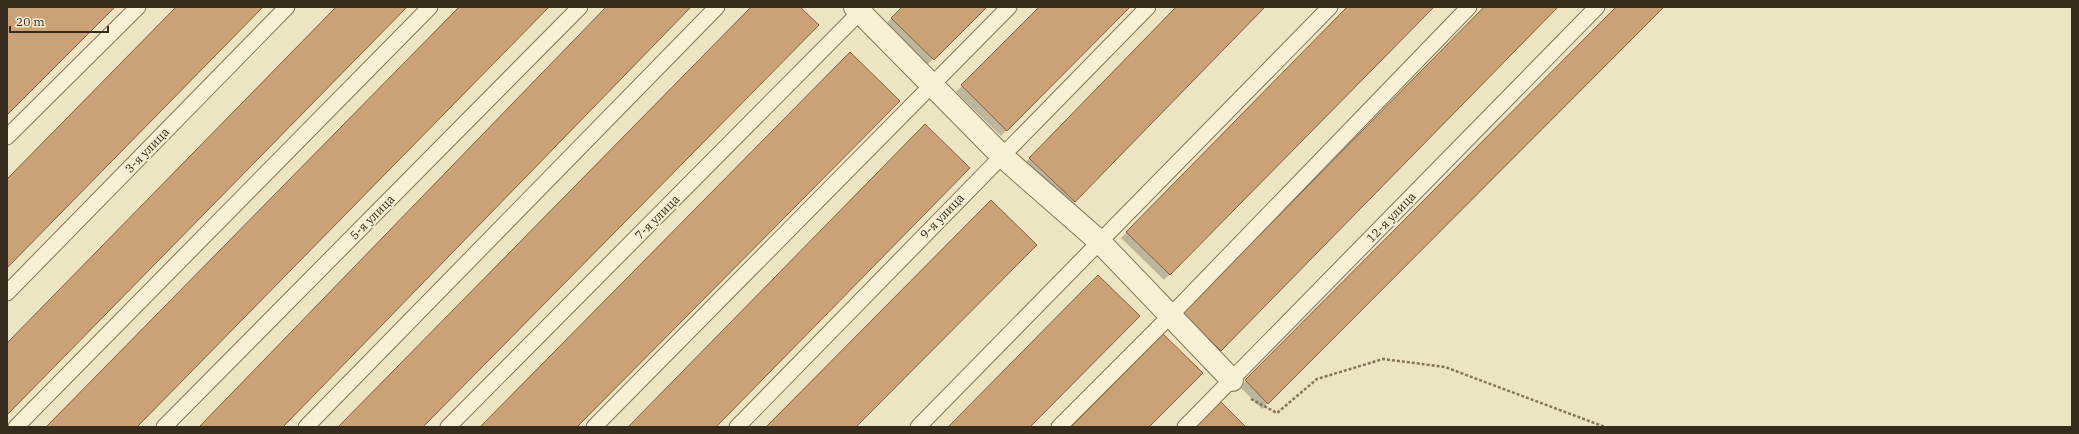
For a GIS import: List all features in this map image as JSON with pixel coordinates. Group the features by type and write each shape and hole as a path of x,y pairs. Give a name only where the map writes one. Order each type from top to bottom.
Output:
{"street":[{"path":"860,9 1002,156 1099,241 1232,380"}],"lane":[{"path":"7,137 138,7"},
{"name":"3-я улица","path":"7,293 287,7"},
{"path":"16,427 430,7"},
{"name":"5-я улица","path":"164,427 580,7"},
{"path":"306,427 717,7"},
{"path":"594,427 1009,7"},
{"name":"9-я улица","path":"738,427 1148,7"},
{"path":"918,427 1330,7"},
{"path":"1059,427 1171,315 1469,7"},
{"name":"12-я улица","path":"1185,427 1597,7"},
{"name":"7-я улица","path":"448,427 860,9"}],"path":[{"path":"1232,380 1249,398 1277,413 1317,379 1384,359 1444,368 1605,427"}],"building":[{"path":"7,7 115,7 7,115"},
{"path":"176,7 263,7 7,268 7,179"},
{"path":"336,7 407,7 7,415 7,343"},
{"path":"459,7 549,7 137,427 46,427"},
{"path":"606,7 691,7 283,427 199,427"},
{"path":"751,7 800,7 819,25 423,427 338,427"},
{"path":"902,7 987,7 934,60 891,18"},
{"path":"1039,7 1130,7 1007,131 961,85"},
{"path":"1176,7 1265,7 1075,202 1029,158"},
{"path":"1347,7 1434,7 1170,275 1126,232"},
{"path":"1484,7 1558,7 1221,351 1183,313"},
{"path":"1616,7 1664,7 1268,404 1245,380"},
{"path":"850,52 900,101 577,427 480,427"},
{"path":"925,124 970,168 716,427 628,427"},
{"path":"991,200 1037,245 856,427 766,427"},
{"path":"1098,275 1140,316 1030,427 948,427"},
{"path":"1163,334 1203,373 1149,427 1071,427"},
{"path":"1220,401 1246,427 1195,427"}]}
